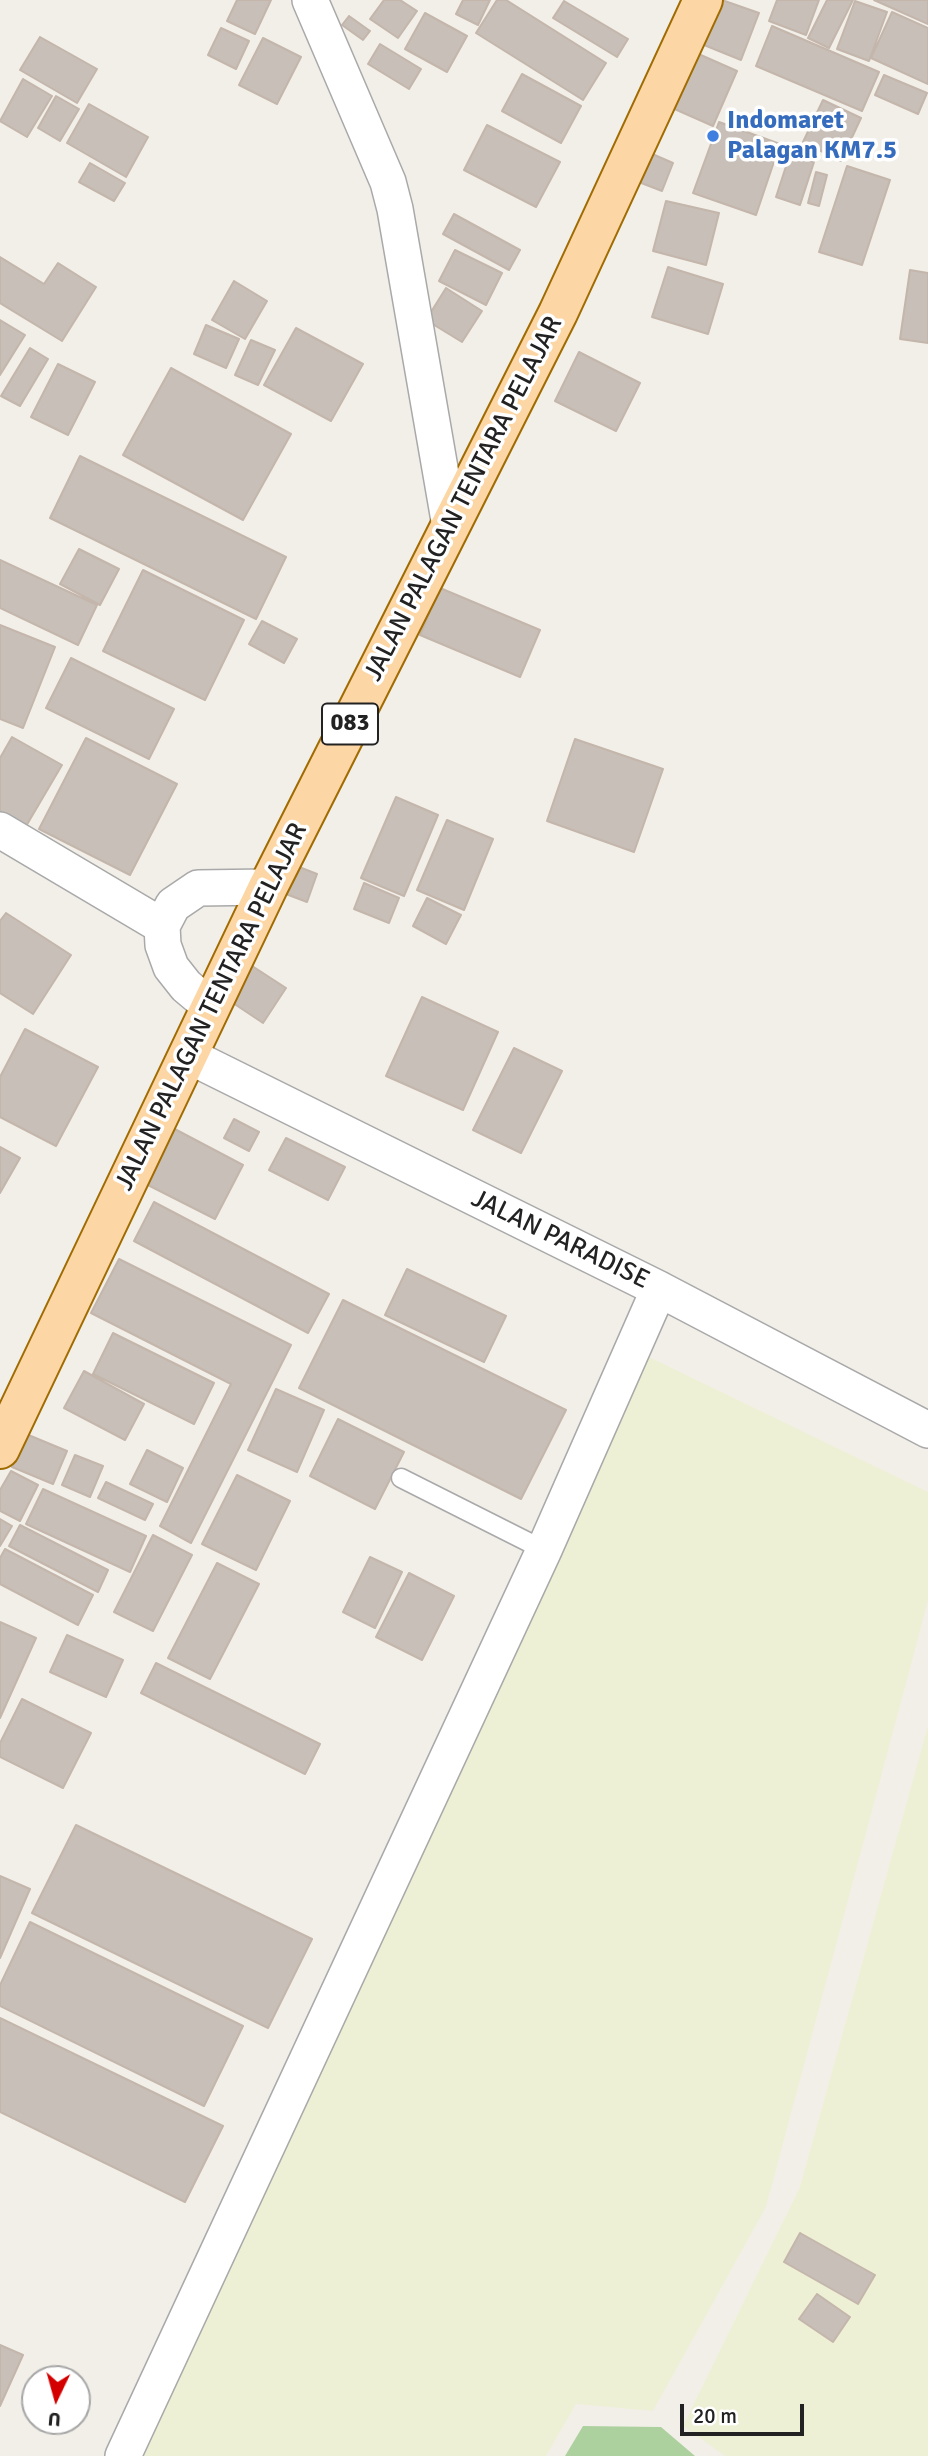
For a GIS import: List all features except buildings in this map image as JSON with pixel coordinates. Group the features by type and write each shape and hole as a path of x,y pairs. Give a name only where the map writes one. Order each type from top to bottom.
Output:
{"main road":[{"name":"JALAN PALAGAN TENTARA PELAJAR","path":"0,1449 268,887 558,313 703,0"}],"street":[{"path":"310,0 387,182 395,209 450,526"},
{"path":"0,830 162,926"},
{"path":"211,1007 186,986 171,967 163,945 162,926 173,905 198,888 268,887"},
{"name":"JALAN PARADISE","path":"189,1056 659,1289 928,1430"},
{"path":"123,2456 544,1550 659,1289"}],"lane":[{"path":"401,1478 544,1550"}],"green space":[{"path":"649,1357 928,1492 928,1601 766,2207 653,2411 576,2404 546,2456 127,2456"},
{"path":"928,1726 928,2456 725,2456 683,2426 800,2187"},
{"path":"583,2426 661,2427 695,2456 565,2456"}],"place":[{"name":"Indomaret Palagan KM7.5","path":"713,136"}]}
